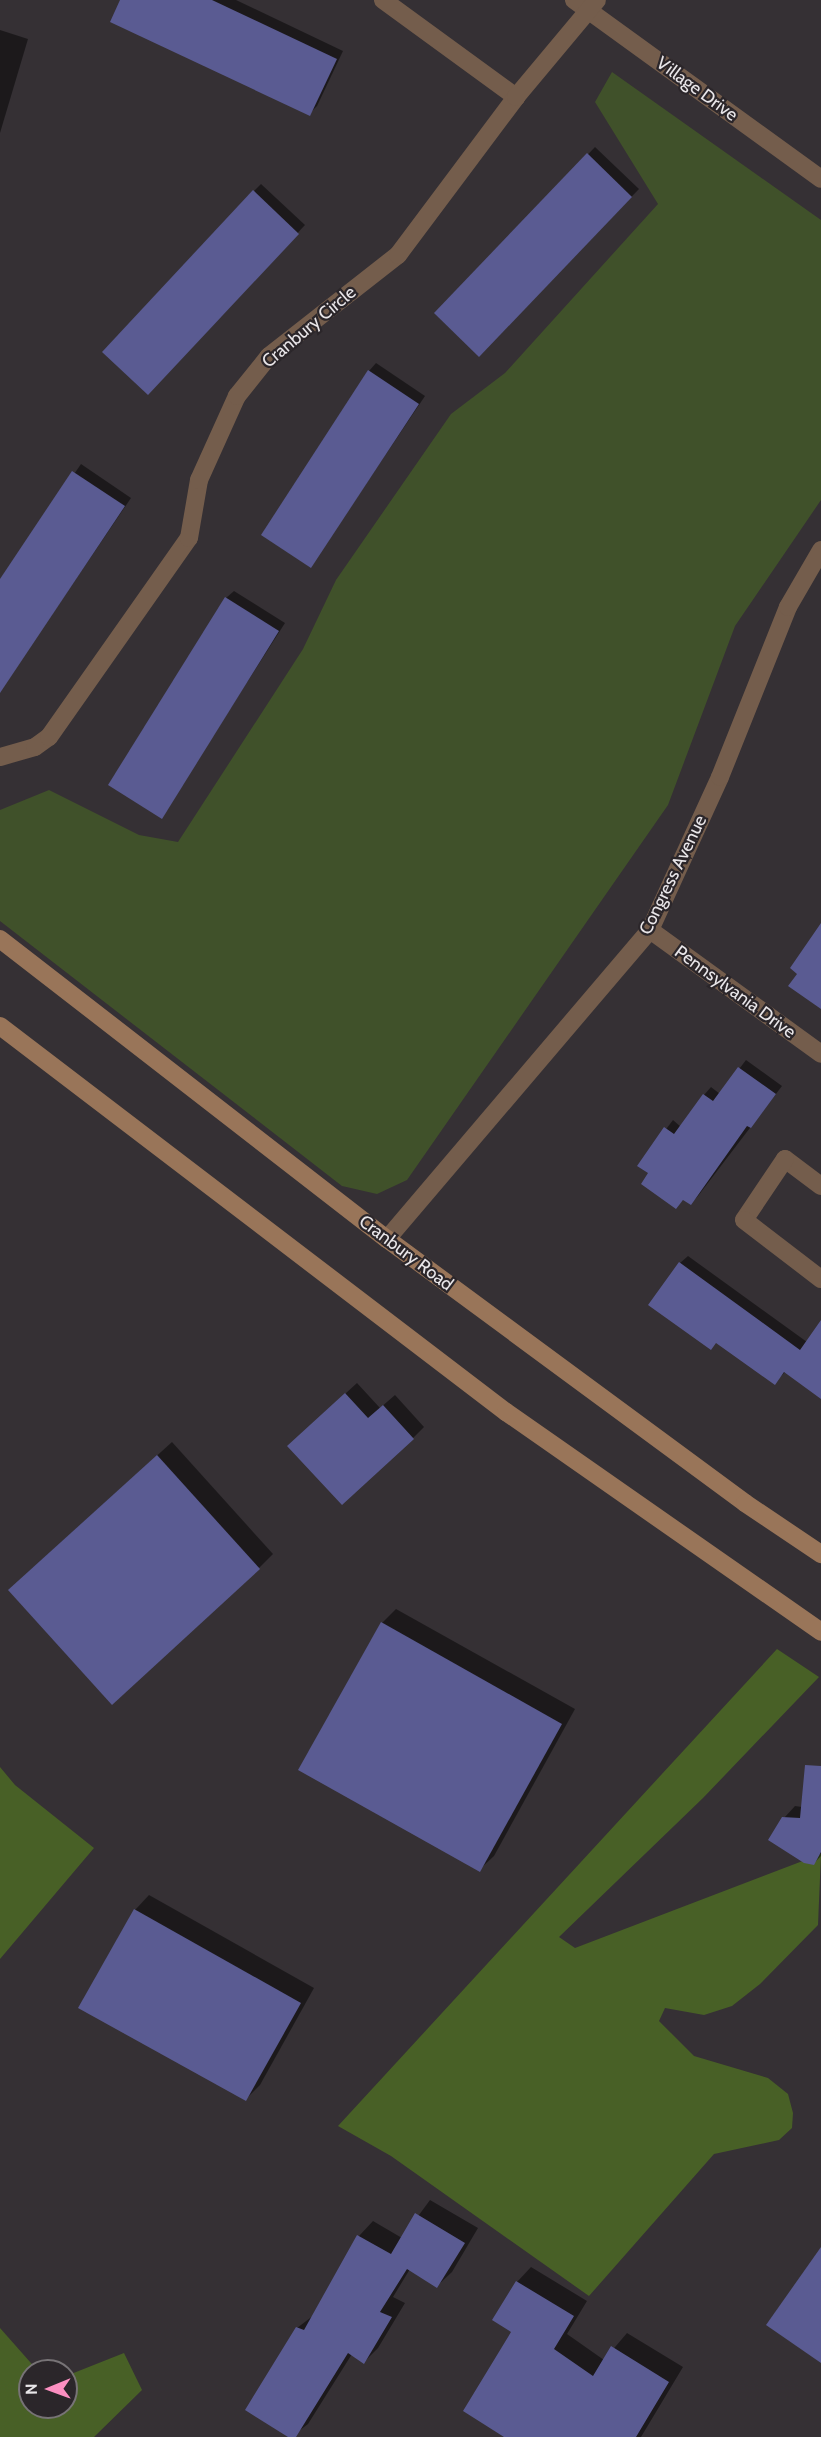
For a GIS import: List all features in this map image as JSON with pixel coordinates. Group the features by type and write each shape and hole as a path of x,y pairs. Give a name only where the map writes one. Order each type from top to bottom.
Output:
{"main road":[{"name":"Cranbury Road","path":"0,939 387,1239 735,1496 821,1554"},
{"path":"0,1026 506,1412 821,1632"}],"street":[{"path":"383,0 516,97"},
{"name":"Village Drive","path":"574,0 593,6 821,179"},
{"name":"Cranbury Circle","path":"0,757 35,747 49,737 189,538 200,480 237,396 269,356 398,255 516,97 593,6"},
{"name":"Congress Avenue","path":"387,1239 650,930 720,777 788,607 821,550"},
{"name":"Pennsylvania Drive","path":"650,930 821,1054"},
{"path":"821,1186 785,1159 744,1220 821,1279"}],"green space":[{"path":"612,72 821,220 821,500 735,626 668,805 407,1180 377,1194 342,1186 0,921 0,810 49,790 139,835 178,842 303,649 336,580 451,414 505,373 658,204 595,102"},
{"path":"777,1649 819,1677 703,1798 559,1937 575,1948 821,1854 818,1925 760,1984 732,2006 704,2015 665,2008 659,2021 694,2056 768,2078 788,2094 793,2113 792,2128 779,2140 714,2154 589,2296 391,2156 338,2126"},
{"path":"0,1767 15,1785 94,1848 0,1959"},
{"path":"0,2328 27,2359 18,2359 18,2419 78,2419 78,2371 124,2353 142,2390 94,2437 0,2437"}],"building":[{"path":"120,0 212,0 337,59 310,116 110,22"},
{"path":"587,153 632,197 479,357 434,313"},
{"path":"253,190 299,234 148,395 102,352"},
{"path":"368,370 419,404 311,568 261,535"},
{"path":"72,471 125,506 0,693 0,579"},
{"path":"225,597 279,631 162,819 108,785"},
{"path":"821,923 821,1009 788,986 797,974 790,968"},
{"path":"738,1067 776,1094 751,1128 747,1126 691,1205 683,1200 676,1209 641,1184 648,1173 637,1166 664,1127 674,1134 703,1094 713,1101"},
{"path":"679,1262 800,1350 821,1320 821,1399 784,1372 775,1385 716,1343 711,1350 648,1305"},
{"path":"345,1393 368,1418 383,1405 414,1439 342,1505 287,1446"},
{"path":"157,1455 260,1569 112,1705 8,1590"},
{"path":"381,1622 562,1724 480,1872 298,1770"},
{"path":"805,1765 821,1766 821,1852 814,1865 804,1863 768,1840 782,1817 800,1818"},
{"path":"134,1909 301,2003 246,2101 78,2008"},
{"path":"415,2213 465,2243 437,2288 407,2269 380,2312 392,2317 364,2364 348,2353 296,2437 288,2437 245,2410 296,2327 304,2330 357,2235 391,2254"},
{"path":"821,2247 821,2363 766,2325"},
{"path":"516,2281 574,2316 554,2349 593,2376 611,2346 669,2382 636,2437 504,2437 463,2411 511,2332 492,2320"}]}
